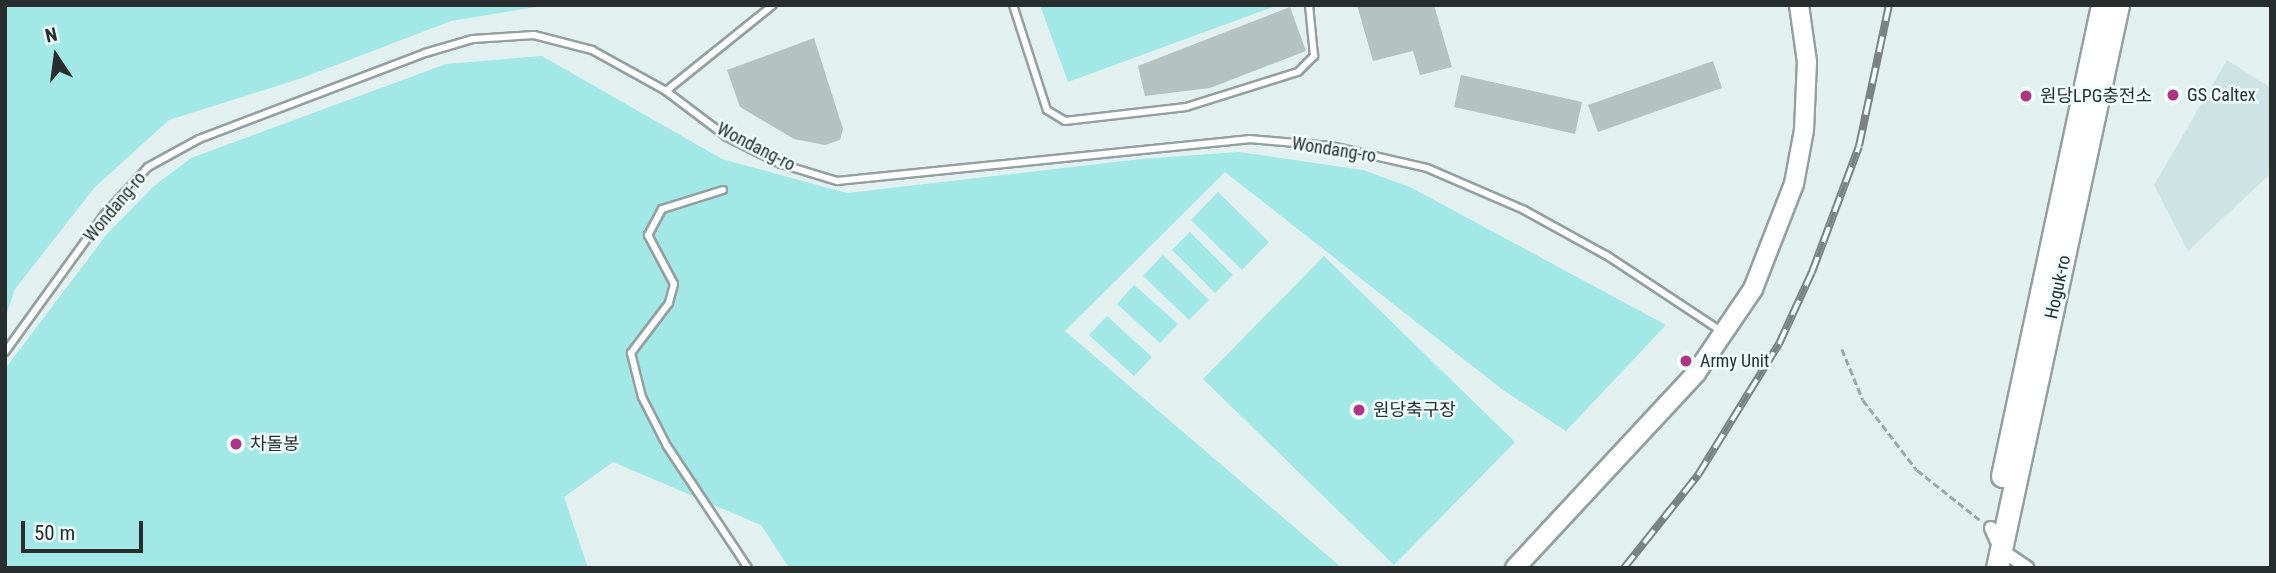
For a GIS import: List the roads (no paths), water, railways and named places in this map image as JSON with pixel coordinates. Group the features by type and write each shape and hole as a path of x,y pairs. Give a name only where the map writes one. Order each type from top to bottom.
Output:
{"main road":[{"path":"1515,568 1696,373 1753,289 1794,184 1804,130 1807,62 1799,5"},
{"name":"Hoguk-ro","path":"1982,568 2102,5"},
{"name":"Hoguk-ro","path":"1999,559 2118,5"}],"street":[{"path":"1991,528 1999,559 2028,568"}],"lane":[{"path":"666,91 773,5"},
{"path":"1013,5 1047,110 1065,121 1186,107 1298,72 1314,56 1309,5"},
{"name":"Wondang-ro","path":"5,352 105,214 148,167 199,139 473,39 534,34 580,47 666,91 727,137 781,164 837,181 1249,139 1345,149 1427,168 1524,209 1606,255 1723,332"},
{"path":"723,190 662,209 648,235 674,284 669,303 631,353 642,397 667,446 748,568"}],"railway":[{"path":"1624,568 1698,475 1779,344 1812,272 1859,146 1889,5"}],"place":[{"name":"GS Caltex","path":"2173,95"},
{"name":"원당LPG충전소","path":"2026,96"},
{"name":"Army Unit","path":"1686,361"},
{"name":"원당축구장","path":"1359,410"},
{"name":"차돌봉","path":"236,444"}]}
